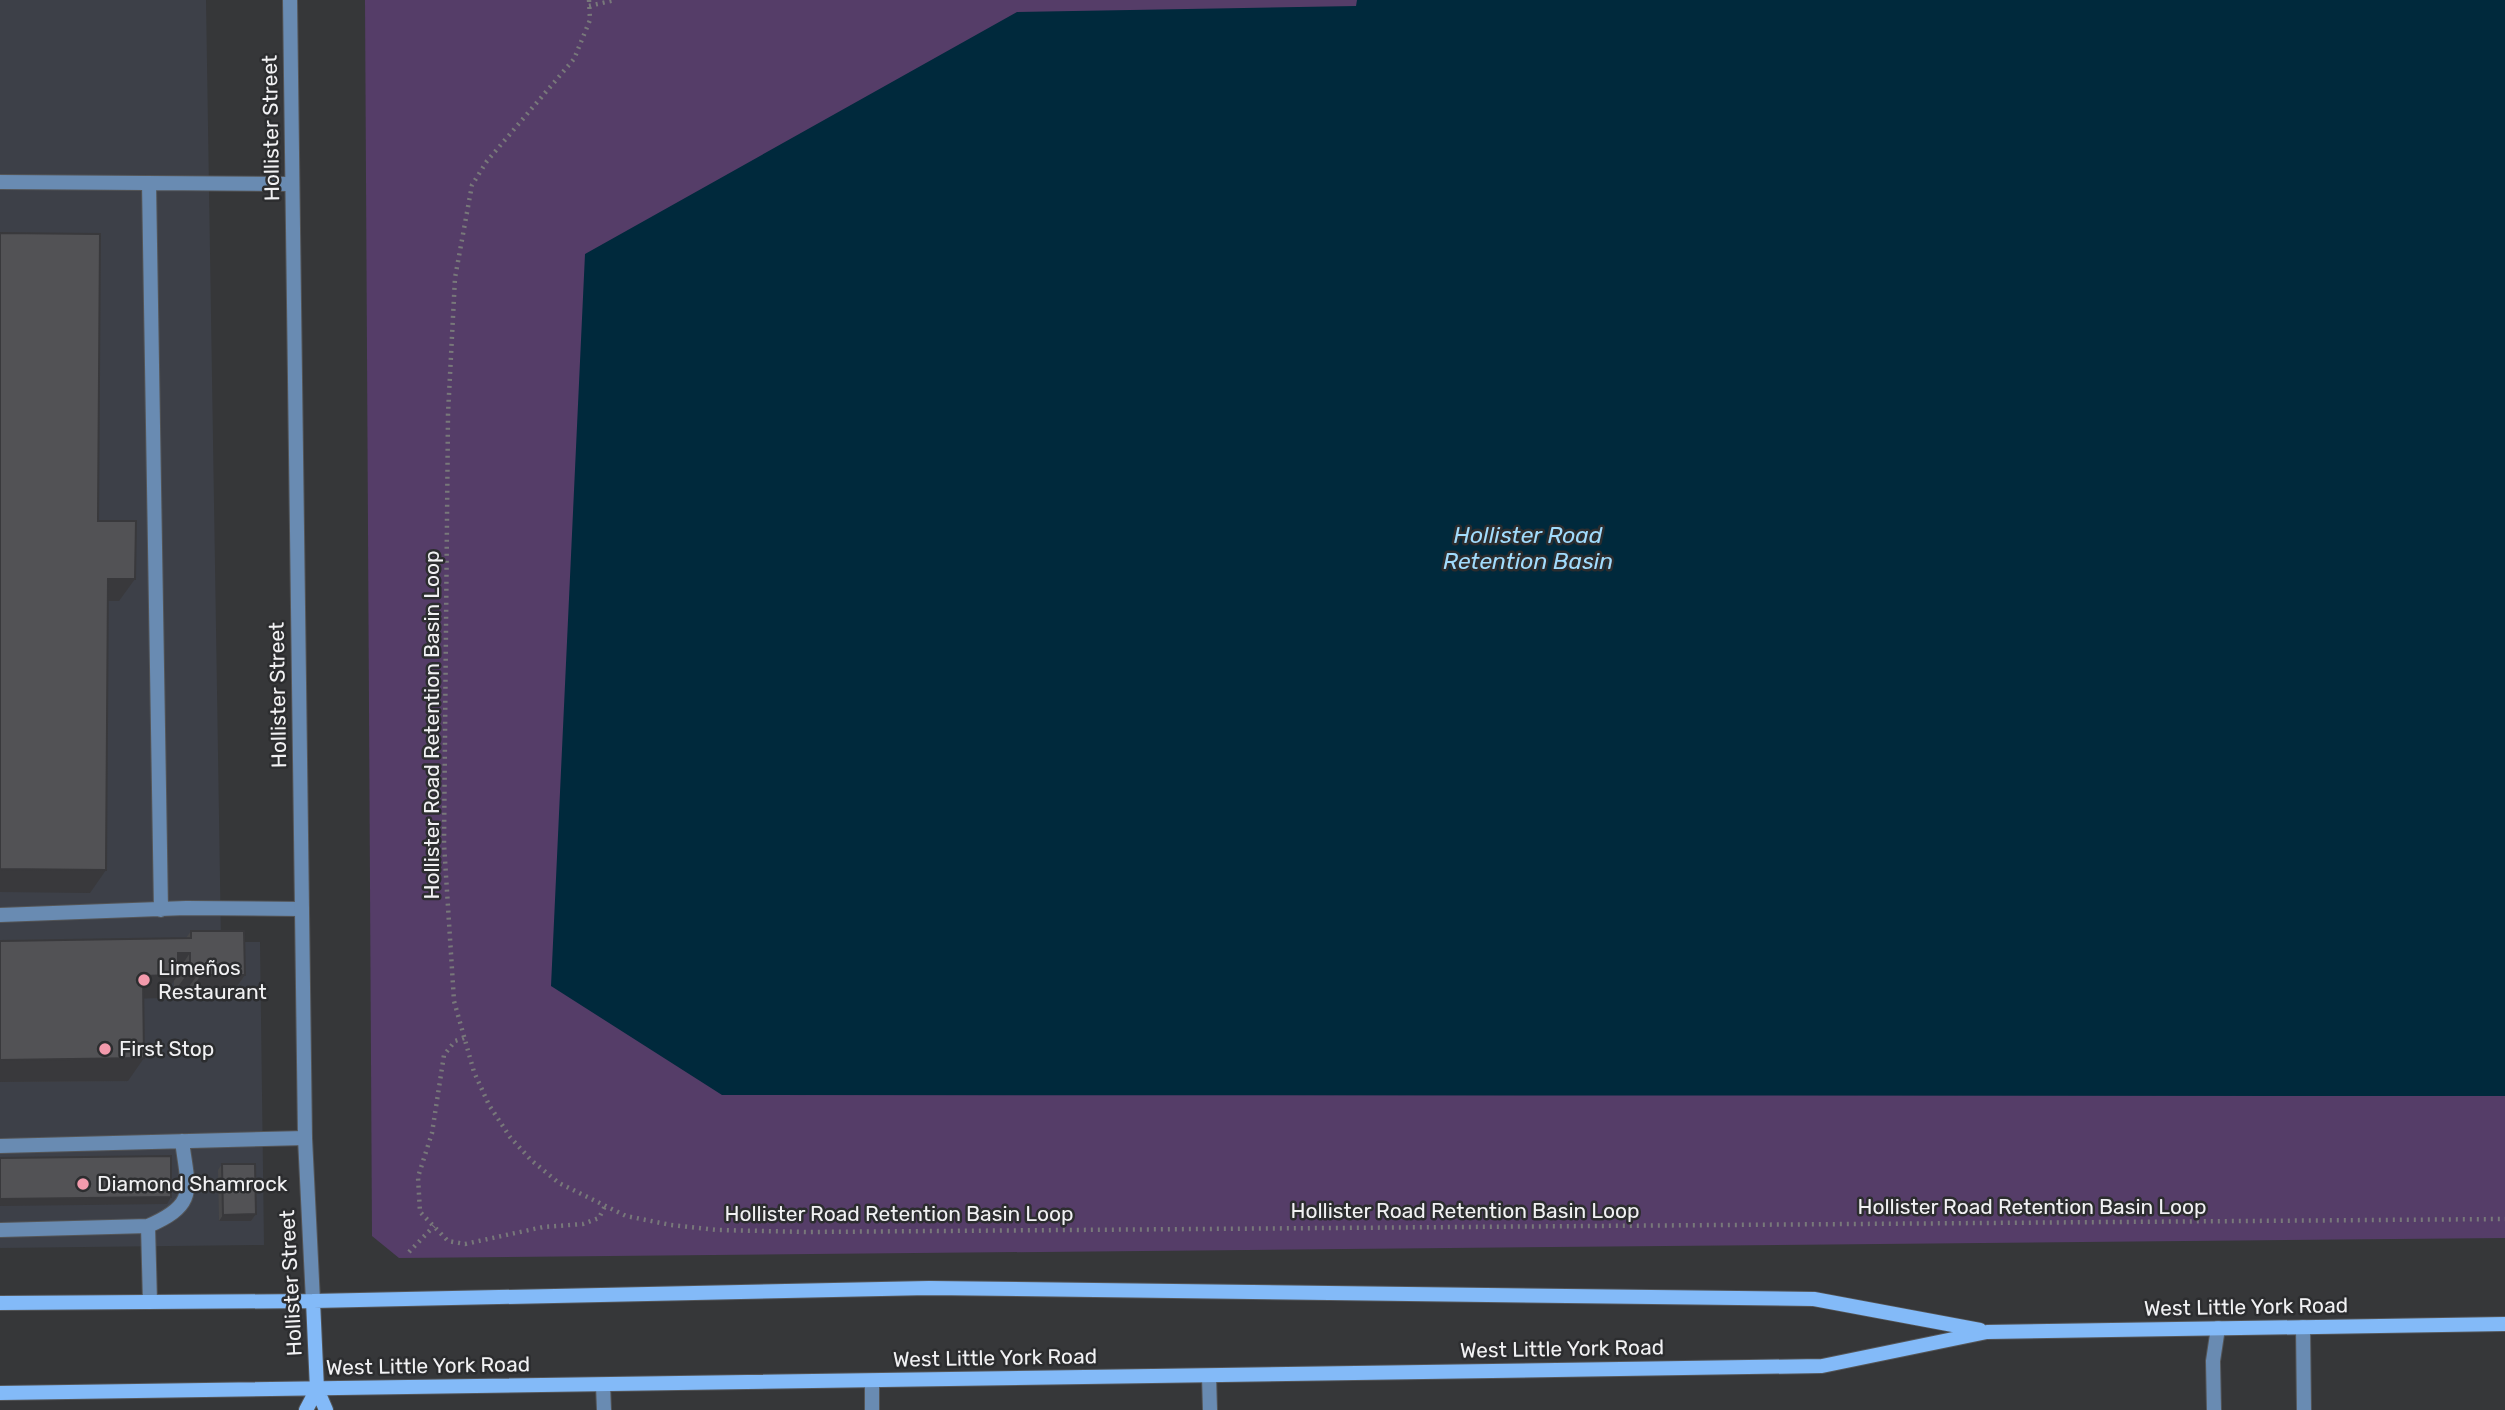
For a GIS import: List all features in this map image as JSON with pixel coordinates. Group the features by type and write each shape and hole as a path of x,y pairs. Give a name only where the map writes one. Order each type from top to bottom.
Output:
{"main road":[{"name":"West Little York Road","path":"0,1302 313,1301 929,1287 1814,1298 1987,1332"},
{"name":"Hollister Street","path":"313,1301 317,1389 326,1410"},
{"name":"West Little York Road","path":"0,1393 1822,1366 1987,1332 2505,1324"},
{"path":"306,1410 317,1389"}],"street":[{"name":"Hollister Street","path":"290,0 305,1138 313,1301"},
{"path":"0,182 292,184"},
{"path":"149,183 161,910"},
{"path":"0,915 302,909"},
{"path":"0,1146 305,1138"},
{"path":"0,1230 148,1226 171,1216 182,1206 188,1189 182,1141"},
{"path":"148,1226 150,1302"},
{"path":"2303,1326 2304,1410"},
{"path":"2214,1410 2213,1361 2218,1328"},
{"path":"1209,1376 1210,1410"},
{"path":"872,1381 872,1410"},
{"path":"603,1385 604,1410"}],"path":[{"path":"589,3 615,0"},
{"name":"Hollister Road Retention Basin Loop","path":"589,3 590,20 574,59 487,161 472,185 456,278 448,414 444,844 454,1001 474,1072 489,1105 510,1137 559,1184 626,1216 671,1225 718,1230 807,1232 2505,1219"},
{"path":"464,1038 455,1041 444,1055 432,1133 416,1185 420,1212 448,1241 465,1244 543,1227 583,1224 599,1218 605,1206"},
{"path":"409,1252 434,1226"}],"shaded area":[{"path":"0,0 206,0 221,942 260,942 264,1245 0,1248"},
{"name":"Hollister Road Retention Basin","path":"365,0 2505,0 2505,1238 399,1258 372,1236"}],"water":[{"name":"Hollister Road Retention Basin","path":"1357,0 2505,0 2505,1096 722,1095 551,986 585,254 1017,12 1356,6"}],"building":[{"path":"0,233 100,234 98,521 136,521 135,579 108,579 106,870 0,869"},
{"path":"191,931 244,931 245,975 201,975 201,970 190,970 190,953 178,953 178,975 143,976 144,1058 0,1060 0,941 191,938"},
{"name":"Diamond Shamrock","path":"171,1156 171,1197 0,1199 0,1158"},
{"path":"222,1164 255,1164 256,1214 223,1215"}],"place":[{"name":"Limeños Restaurant","path":"144,980"},
{"name":"First Stop","path":"105,1049"},
{"name":"Diamond Shamrock","path":"83,1184"}]}
